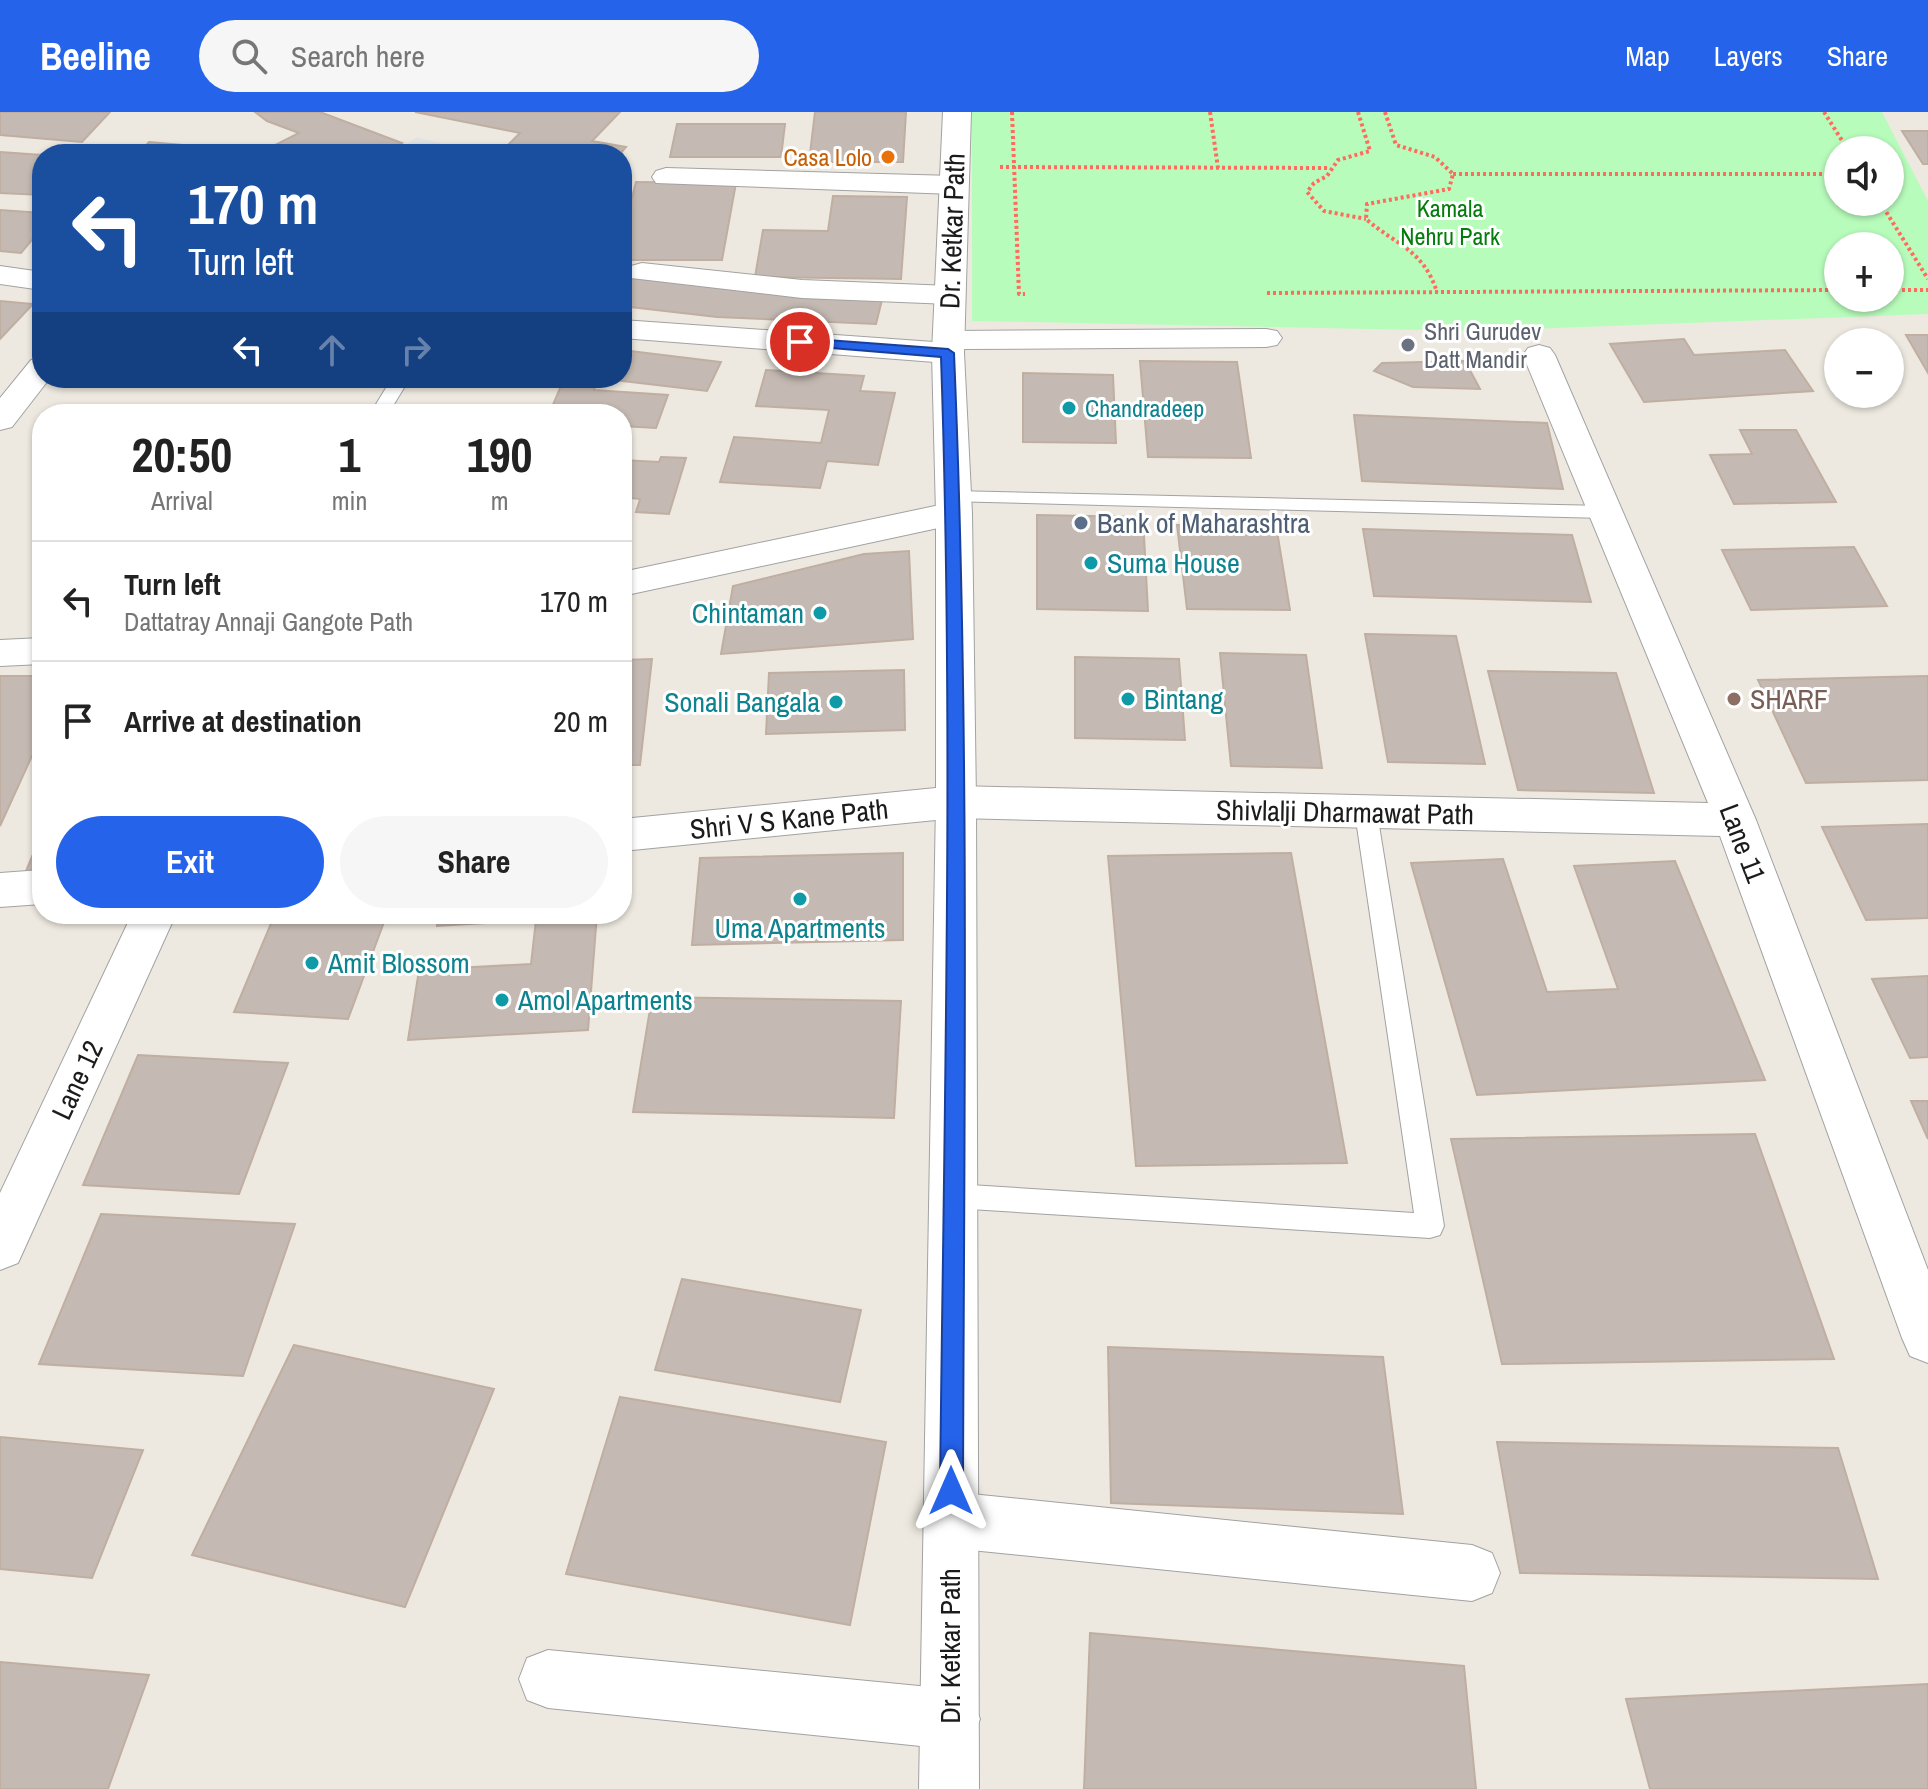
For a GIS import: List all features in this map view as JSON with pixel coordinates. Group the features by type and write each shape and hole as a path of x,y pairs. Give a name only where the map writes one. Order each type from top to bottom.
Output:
{"street":[{"name":"Dr. Ketkar Path","path":"949,1789 956,802 954,505 948,347 957,112"},
{"path":"666,177 954,185"},
{"path":"642,272 802,289 950,295"},
{"path":"0,275 32,280"},
{"path":"632,330 948,347 1266,338"},
{"name":"Lane 11","path":"1539,355 1735,820 1928,1338"},
{"path":"0,420 32,380"},
{"path":"632,582 954,505"},
{"path":"0,653 32,651"},
{"name":"Shivlalji Dharmawat Path","path":"956,802 1735,820"},
{"name":"Shri V S Kane Path","path":"632,834 956,802"},
{"path":"0,890 32,888"},
{"name":"Lane 12","path":"0,1247 149,924"},
{"path":"951,1520 1472,1573"},
{"path":"548,1679 950,1719"}],"lane":[{"path":"954,505 1605,512"},
{"path":"954,1196 1430,1226 1366,813"}],"path":[{"path":"1012,112 1019,294 1034,294"},
{"path":"1210,112 1218,168"},
{"path":"1358,112 1370,151 1348,154 1330,168 1327,176 1307,192 1311,202 1330,216 1366,219 1376,230 1418,254 1432,272 1437,292"},
{"path":"1385,112 1396,145 1424,151 1445,163 1453,174"},
{"path":"1824,112 1839,136"},
{"path":"1014,168 1330,168"},
{"path":"1366,219 1367,204 1393,197 1432,196 1449,189 1453,174"},
{"path":"1453,174 1824,174"},
{"path":"1889,216 1928,279"},
{"path":"1266,293 1824,290"},
{"path":"1904,290 1928,290"}],"green space":[{"name":"Kamala Nehru Park","path":"972,112 1882,112 1894,136 1824,136 1824,216 1904,216 1904,155 1928,201 1928,314 1475,331 972,321"}],"shaded area":[{"path":"417,137 443,144 408,144"}],"building":[{"path":"0,112 110,112 82,142 0,135"},
{"path":"255,112 320,112 402,143 277,144 299,133 267,121"},
{"path":"415,112 620,112 592,141 609,144 509,144 520,133"},
{"path":"815,112 906,112 903,162 809,162"},
{"path":"677,124 785,124 781,157 670,157"},
{"path":"1902,131 1928,131 1928,164 1923,164"},
{"path":"0,152 32,154 32,195 0,193"},
{"path":"636,182 736,183 722,260 632,260 632,198"},
{"path":"833,196 907,197 901,279 755,277 763,230 828,231"},
{"path":"0,210 32,212 32,240 21,253 0,251"},
{"path":"632,278 794,294 883,296 876,324 717,317 632,307"},
{"path":"0,301 32,304 32,305 0,339"},
{"path":"1906,335 1928,335 1928,373"},
{"path":"1684,339 1694,355 1785,350 1813,391 1644,402 1610,344"},
{"path":"632,351 721,362 707,391 632,382"},
{"path":"1140,361 1237,362 1251,458 1148,457"},
{"path":"1465,361 1480,389 1413,387 1374,371 1382,363"},
{"path":"766,370 864,376 860,391 895,393 878,465 827,461 820,488 720,482 734,437 821,443 829,410 756,406"},
{"name":"Chandradeep","path":"1023,373 1113,375 1116,443 1023,442"},
{"path":"560,388 668,395 656,428 632,427 632,404 553,404"},
{"path":"1354,415 1547,423 1563,489 1362,481"},
{"path":"1740,430 1796,430 1836,502 1734,504 1710,455 1752,454"},
{"path":"661,457 686,458 669,514 636,512 640,499 632,498 632,461 659,462"},
{"name":"Suma House","path":"1037,515 1143,517 1148,611 1037,609"},
{"path":"1177,525 1276,525 1290,610 1187,609"},
{"path":"1363,529 1572,535 1591,602 1374,596"},
{"path":"1854,547 1887,606 1751,610 1722,550"},
{"name":"Chintaman","path":"909,551 913,639 721,654 733,586 864,554"},
{"path":"1365,634 1456,636 1485,764 1388,762"},
{"path":"1220,653 1306,655 1322,768 1231,766"},
{"name":"Bintang","path":"1075,657 1179,659 1185,740 1075,738"},
{"path":"652,659 640,765 632,765 632,660"},
{"name":"Sonali Bangala","path":"904,670 905,730 766,734 769,673"},
{"path":"1488,671 1616,673 1654,793 1518,790"},
{"path":"0,676 32,676 32,756 0,826"},
{"path":"1928,676 1928,780 1806,783 1758,680"},
{"path":"1928,824 1928,918 1866,920 1822,827"},
{"name":"Uma Apartments","path":"903,853 903,940 692,945 700,858"},
{"path":"1291,853 1347,1163 1136,1166 1108,856"},
{"path":"32,857 32,871 26,871"},
{"path":"1503,859 1547,992 1618,989 1574,866 1675,861 1765,1080 1477,1095 1411,863"},
{"name":"Amit Blossom","path":"271,924 383,924 348,1019 234,1012"},
{"name":"Amol Apartments","path":"536,924 596,924 588,1030 408,1040 419,970 531,964"},
{"path":"1928,976 1928,1057 1910,1058 1872,979"},
{"path":"652,997 901,1001 894,1118 633,1112"},
{"path":"138,1055 288,1063 239,1194 83,1185"},
{"path":"1911,1101 1928,1101 1928,1139"},
{"path":"1755,1134 1834,1359 1502,1364 1451,1139"},
{"path":"101,1214 295,1224 243,1376 39,1364"},
{"path":"682,1279 861,1310 840,1402 655,1370"},
{"path":"294,1345 494,1389 405,1607 192,1555"},
{"path":"1108,1347 1383,1357 1403,1514 1111,1503"},
{"path":"620,1397 886,1442 850,1625 566,1574"},
{"path":"0,1437 143,1450 92,1578 0,1569"},
{"path":"1497,1442 1838,1448 1878,1579 1520,1573"},
{"path":"1090,1633 1464,1666 1476,1789 1084,1789"},
{"path":"0,1662 149,1675 108,1789 0,1789"},
{"path":"1928,1684 1928,1789 1650,1789 1626,1699"}],"place":[{"name":"Casa Lolo","path":"888,157"},
{"name":"Shri Gurudev Datt Mandir","path":"1408,345"},
{"name":"Chandradeep","path":"1069,408"},
{"name":"Bank of Maharashtra","path":"1081,523"},
{"name":"Suma House","path":"1091,563"},
{"name":"Chintaman","path":"820,613"},
{"name":"Bintang","path":"1128,699"},
{"name":"SHARF","path":"1734,699"},
{"name":"Sonali Bangala","path":"836,702"},
{"name":"Uma Apartments","path":"800,899"},
{"name":"Amit Blossom","path":"312,963"},
{"name":"Amol Apartments","path":"502,1000"}],"route":[{"path":"800,342 948,353 954,514 956,802 951,1491"}]}
